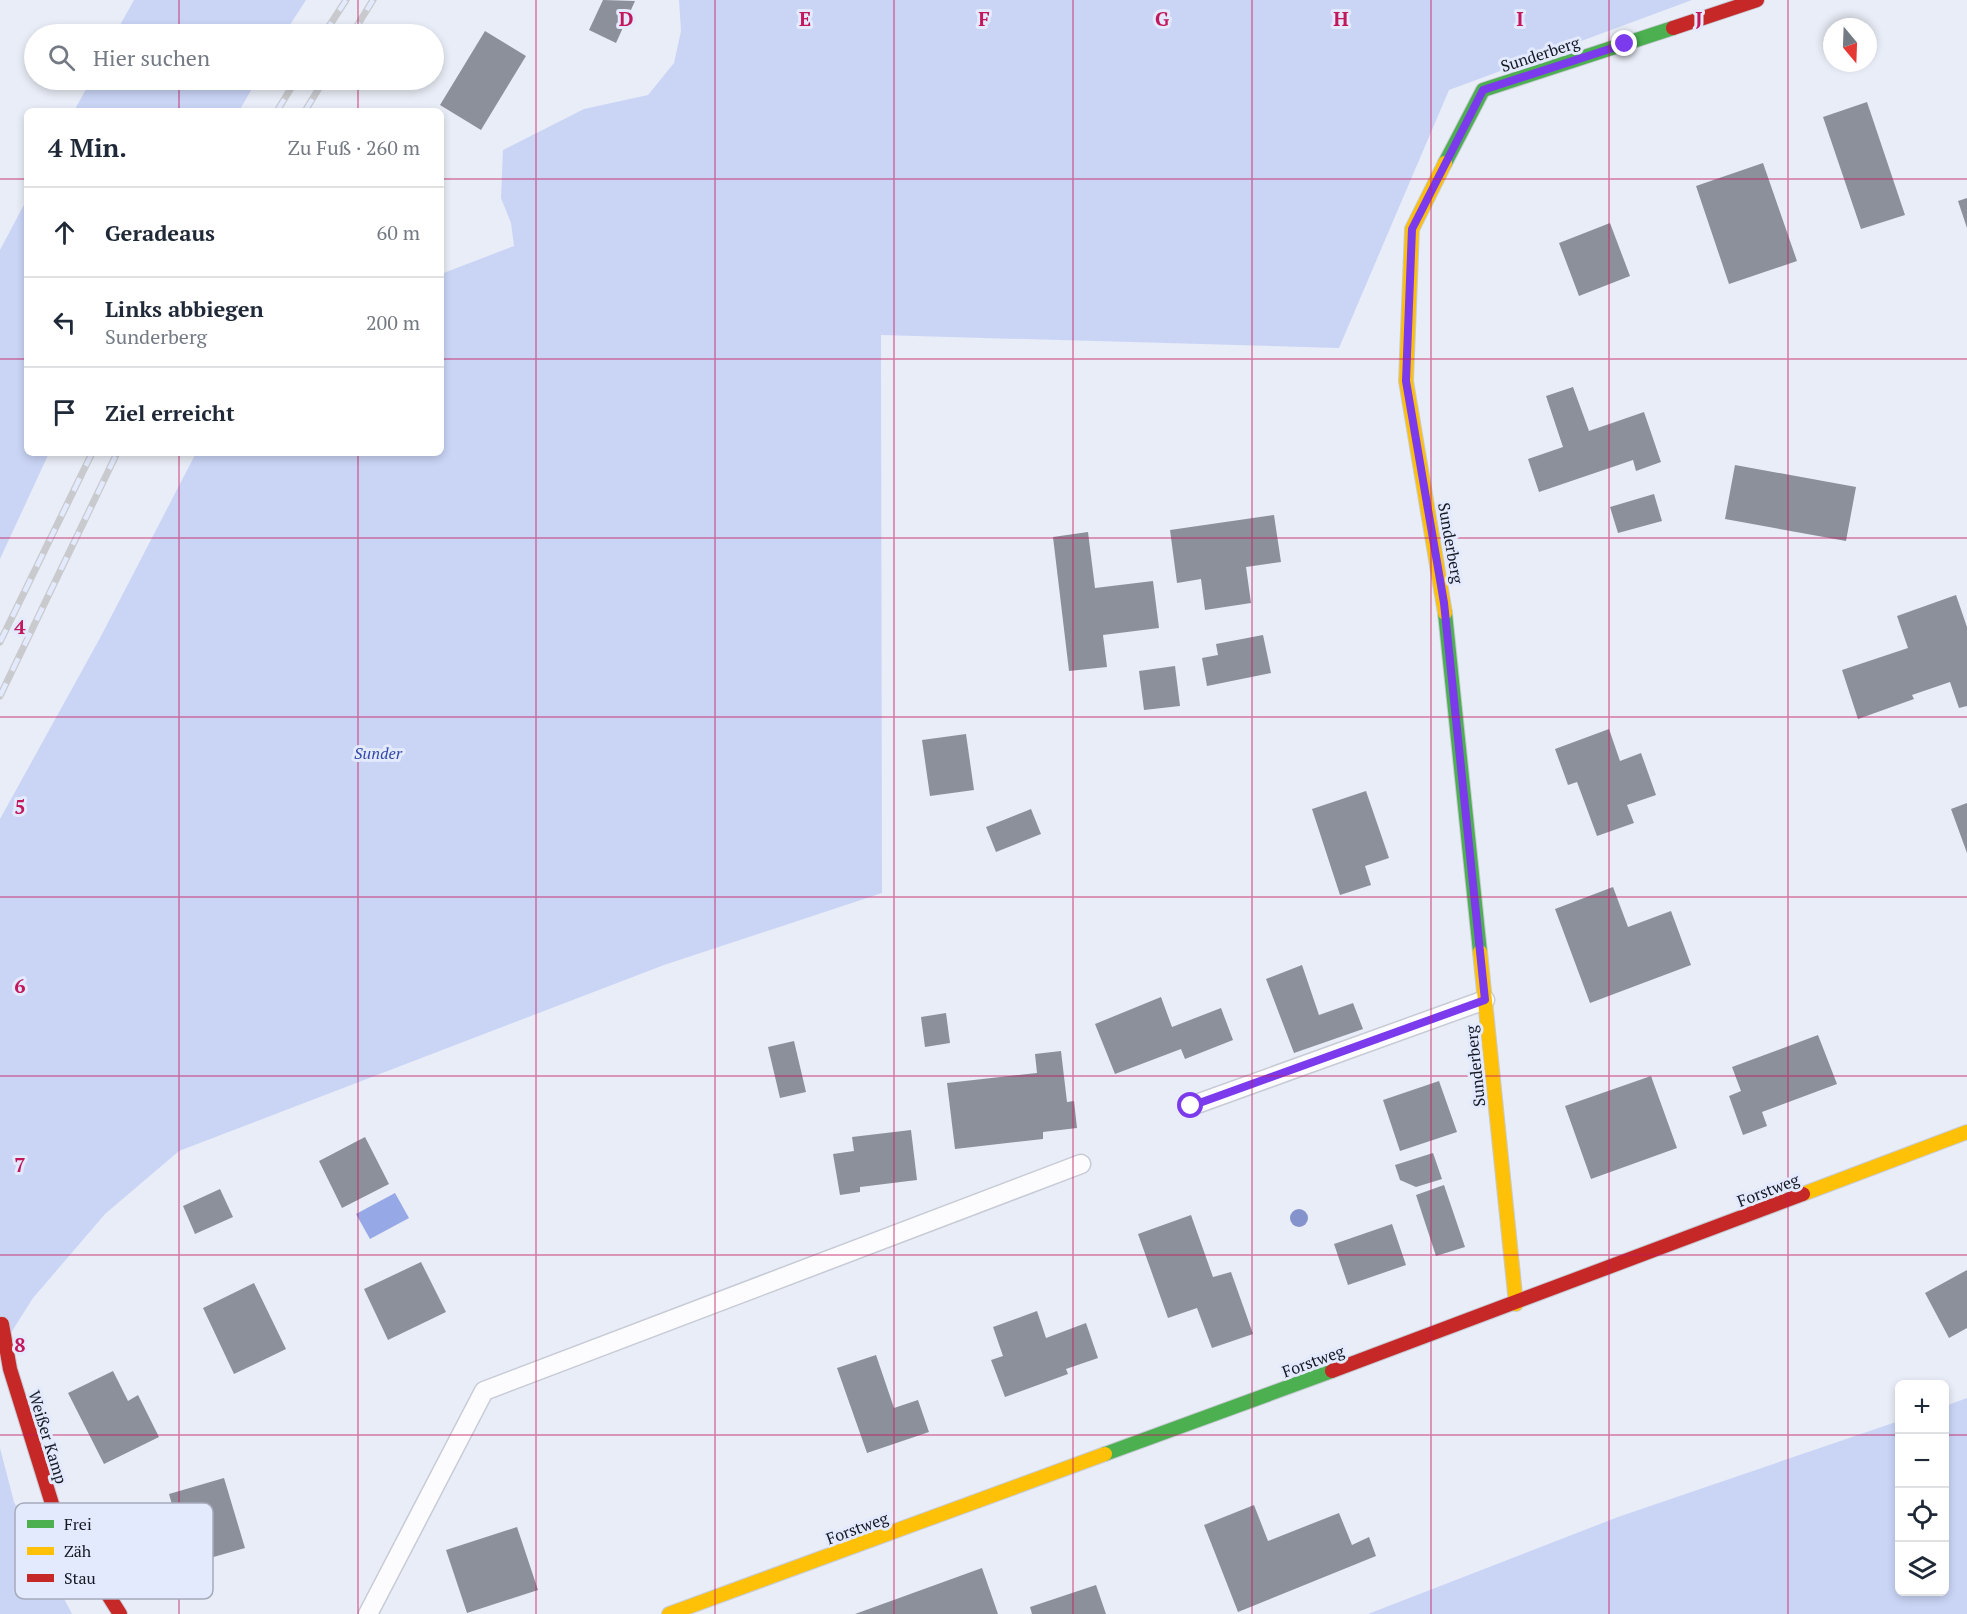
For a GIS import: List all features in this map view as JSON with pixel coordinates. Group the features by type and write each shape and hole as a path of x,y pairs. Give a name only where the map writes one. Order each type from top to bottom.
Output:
{"street":[{"name":"Sunderberg","path":"1516,1304 1444,603 1406,381 1412,229 1483,90 1757,0"},
{"name":"Forstweg","path":"669,1614 1516,1304 1967,1132"},
{"name":"Weißer Kamp","path":"2,1324 10,1369 52,1503"},
{"name":"Weißer Kamp","path":"111,1599 120,1614"}],"lane":[{"path":"1191,1106 1485,1000"},
{"path":"368,1614 484,1391 1081,1164"}],"green space":[{"path":"134,0 306,0 290,24 121,24"},
{"name":"Sunder","path":"679,0 1692,0 1449,90 1339,348 881,335 882,893 664,965 179,1151 105,1214 33,1298 0,1350 0,819 100,638 194,456 444,456 444,273 514,246 511,223 501,198 503,150 584,109 648,95 674,63 681,31"},
{"path":"86,90 251,90 241,108 76,108"},
{"path":"24,205 24,456 48,456 0,559 0,250"},
{"path":"1967,1398 1967,1614 1368,1614 1618,1517 1895,1422 1895,1596 1949,1596 1949,1405"},
{"path":"0,1448 15,1504 15,1599 64,1599 72,1614 0,1614"}],"water":[{"path":"395,1193 409,1218 370,1239 356,1214"}],"building":[{"path":"603,0 635,1 616,43 589,30"},
{"path":"485,31 526,56 481,130 440,105"},
{"path":"1867,102 1905,215 1861,229 1823,117"},
{"path":"1763,163 1797,261 1729,284 1696,186"},
{"path":"1967,198 1967,228 1958,201"},
{"path":"1610,223 1630,276 1579,296 1559,243"},
{"path":"1573,387 1589,431 1644,412 1661,462 1636,471 1633,460 1539,492 1528,459 1563,447 1546,396"},
{"path":"1735,465 1856,487 1846,541 1725,519"},
{"path":"1654,494 1662,521 1618,533 1610,507"},
{"path":"1274,515 1281,562 1246,567 1251,603 1205,610 1201,579 1177,583 1170,530"},
{"path":"1088,532 1095,588 1153,581 1159,628 1103,635 1107,667 1069,671 1053,537"},
{"path":"1956,595 1967,627 1967,706 1959,708 1950,682 1912,695 1914,699 1858,719 1842,670 1908,648 1897,616"},
{"path":"1263,635 1271,673 1207,686 1202,658 1218,655 1216,644"},
{"path":"1175,666 1180,706 1144,710 1139,671"},
{"path":"1609,729 1620,761 1641,753 1656,795 1627,805 1634,823 1597,836 1577,782 1568,785 1555,749"},
{"path":"966,734 974,790 930,796 922,740"},
{"path":"1366,791 1389,858 1365,866 1371,885 1340,895 1312,809"},
{"path":"1967,803 1967,853 1951,809"},
{"path":"1031,809 1041,834 996,852 986,827"},
{"path":"1613,887 1628,927 1671,911 1691,965 1590,1003 1555,909"},
{"path":"1302,965 1319,1015 1353,1003 1363,1029 1294,1053 1266,979"},
{"path":"1161,997 1172,1027 1221,1008 1233,1040 1185,1059 1181,1049 1115,1074 1095,1024"},
{"path":"946,1013 950,1043 925,1047 921,1017"},
{"path":"1818,1035 1837,1084 1762,1112 1767,1126 1743,1135 1729,1096 1741,1091 1732,1067"},
{"path":"794,1041 806,1092 780,1098 768,1047"},
{"path":"1061,1051 1067,1102 1074,1101 1077,1128 1043,1132 1043,1139 955,1149 947,1083 1037,1073 1035,1054"},
{"path":"1651,1076 1677,1148 1591,1179 1565,1106"},
{"path":"1439,1081 1457,1132 1400,1151 1383,1100"},
{"path":"911,1130 917,1180 860,1187 860,1192 840,1195 833,1154 854,1151 852,1137"},
{"path":"365,1137 389,1184 342,1208 319,1161"},
{"path":"1433,1153 1442,1179 1416,1187 1400,1180 1395,1165"},
{"path":"1444,1185 1465,1247 1436,1256 1416,1195"},
{"path":"220,1189 233,1217 195,1234 183,1206"},
{"path":"1191,1215 1213,1277 1231,1272 1253,1334 1212,1348 1197,1308 1168,1318 1138,1234"},
{"path":"1392,1224 1406,1265 1348,1285 1334,1244"},
{"path":"421,1262 446,1312 388,1340 364,1289"},
{"path":"1967,1270 1967,1328 1949,1338 1925,1293"},
{"path":"254,1283 286,1349 234,1374 203,1308"},
{"path":"1037,1311 1046,1338 1086,1323 1098,1358 1066,1369 1068,1374 1005,1397 991,1360 1003,1356 993,1327"},
{"path":"876,1355 894,1408 918,1400 929,1432 867,1453 837,1368"},
{"path":"113,1371 128,1401 138,1395 159,1437 104,1464 68,1393"},
{"path":"224,1478 245,1548 213,1557 213,1503 172,1503 169,1494"},
{"path":"1254,1505 1268,1541 1339,1513 1352,1545 1369,1537 1376,1556 1238,1612 1204,1525"},
{"path":"517,1527 538,1590 467,1613 446,1550"},
{"path":"982,1568 998,1614 855,1614"},
{"path":"1096,1585 1106,1614 1032,1614 1030,1607"}],"railway":[{"path":"330,24 346,0"},
{"path":"358,24 373,0"},
{"path":"279,108 290,90"},
{"path":"307,108 318,90"},
{"path":"0,642 91,456"},
{"path":"0,696 116,456"}],"traffic: fast":[{"path":"1445,163 1483,90 1673,28"},
{"path":"1445,613 1480,952"},
{"path":"1105,1454 1332,1371"}],"traffic: slow":[{"path":"1445,163 1412,229 1406,381 1445,613"},
{"path":"1480,952 1516,1304"},
{"path":"1803,1194 1967,1132"},
{"path":"669,1614 1105,1454"}],"traffic: jam":[{"path":"1673,28 1757,0"},
{"path":"1332,1371 1803,1194"},
{"path":"2,1324 10,1369 52,1503"},
{"path":"111,1599 120,1614"}],"route":[{"path":"1191,1106 1485,1000 1444,603 1406,381 1412,229 1483,90 1625,44"}]}
